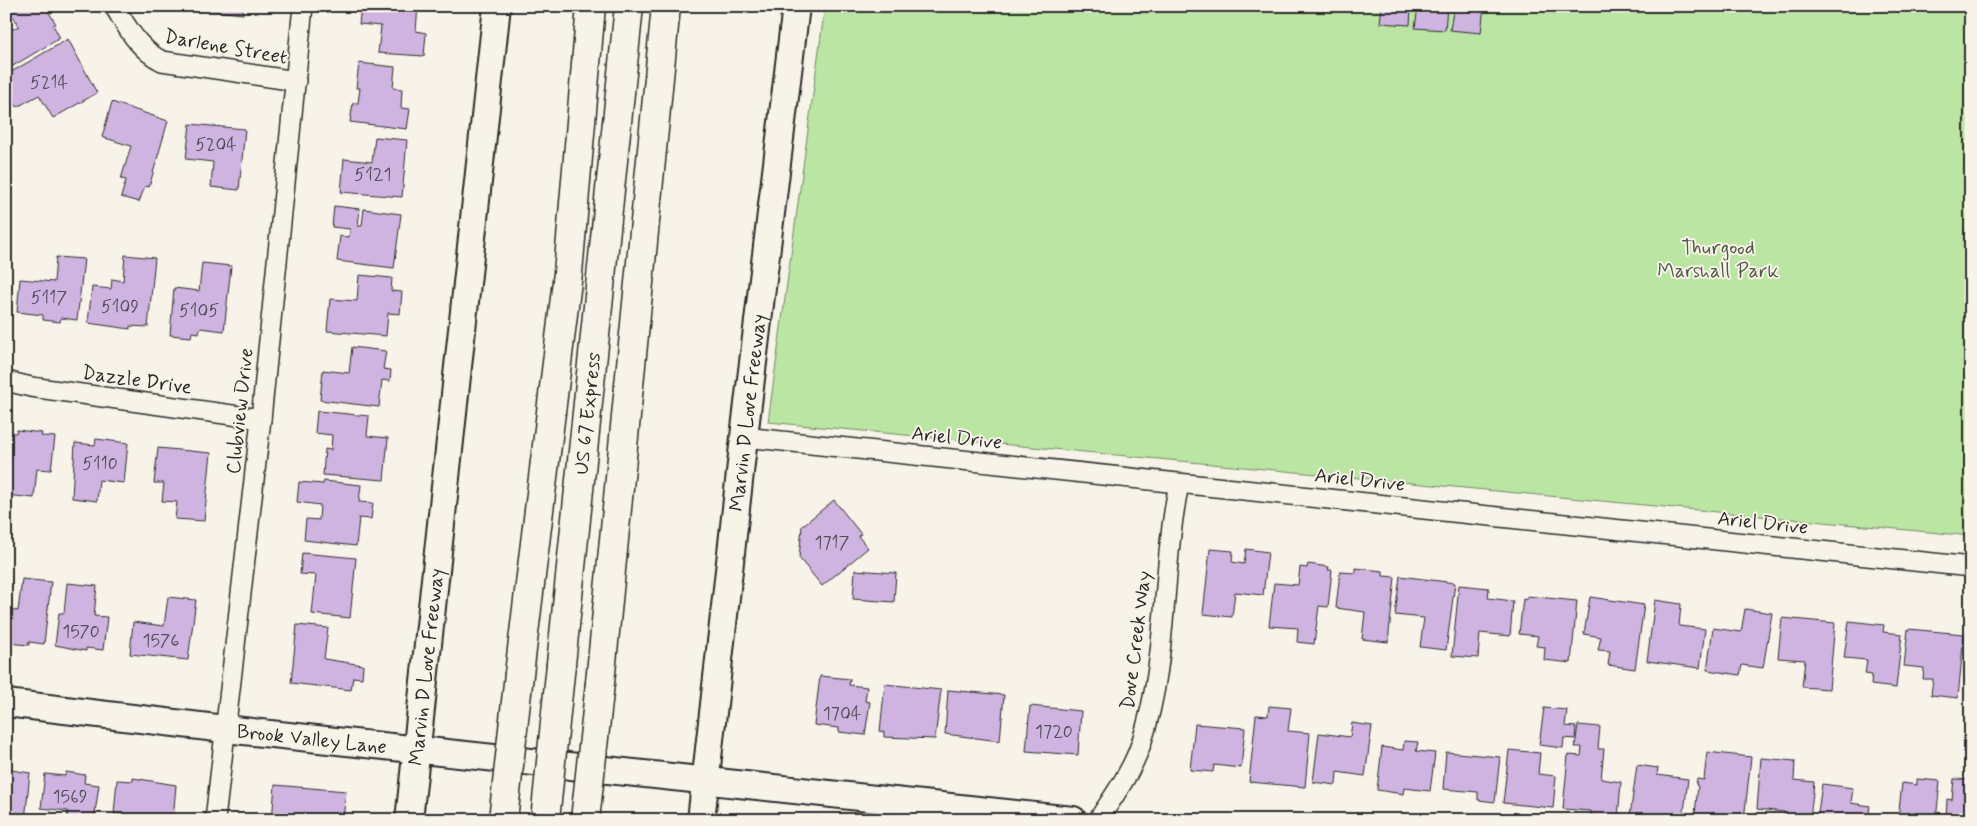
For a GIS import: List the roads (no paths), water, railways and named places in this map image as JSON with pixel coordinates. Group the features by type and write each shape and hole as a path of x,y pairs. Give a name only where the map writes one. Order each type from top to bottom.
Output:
{"highway":[{"path":"503,820 568,272 591,6"},
{"name":"US 67 Express","path":"544,820 629,6"},
{"path":"585,820 666,6"}],"main road":[{"name":"Marvin D Love Freeway","path":"409,820 497,6"},
{"name":"Marvin D Love Freeway","path":"701,820 744,437 796,6"},
{"name":"Brook Valley Lane","path":"6,704 1073,820"}],"street":[{"name":"Darlene Street","path":"114,6 137,42 150,55 162,61 296,81"},
{"name":"Clubview Drive","path":"215,820 261,418 303,6"},
{"name":"Dazzle Drive","path":"6,381 31,387 261,418"},
{"name":"Ariel Drive","path":"744,437 1971,567"},
{"name":"Dove Creek Way","path":"1098,820 1118,789 1141,746 1150,712 1159,657 1171,519 1179,484"}],"park label":[{"name":"Thurgood Marshall Park","path":"1718,258"}]}
